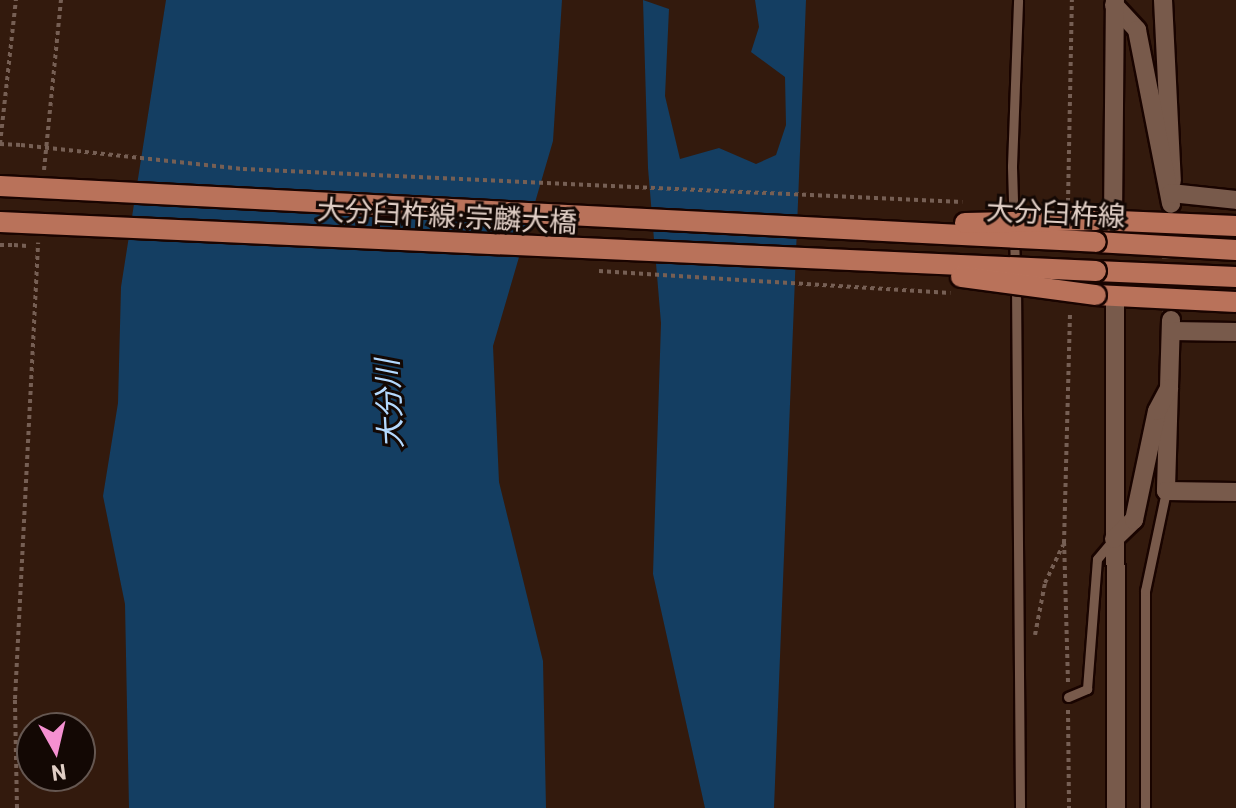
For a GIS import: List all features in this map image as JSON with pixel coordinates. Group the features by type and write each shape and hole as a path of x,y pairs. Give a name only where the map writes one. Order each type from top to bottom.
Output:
{"main road":[{"name":"大分臼杵線;宗麟大橋","path":"0,186 874,230"},
{"path":"874,230 1096,216 1236,226"},
{"name":"大分臼杵線;宗麟大橋","path":"0,222 891,264"},
{"name":"大分臼杵線","path":"874,230 1236,250"},
{"path":"891,264 1097,299 1236,302"},
{"name":"大分臼杵線","path":"891,264 1236,277"}],"street":[{"path":"1114,2 1137,30 1171,204 1163,0"},
{"path":"1096,216 1114,2"},
{"path":"1171,193 1236,200"},
{"path":"1097,299 1114,539 1116,808"},
{"path":"1236,332 1171,326 1166,491 1236,492"},
{"path":"1114,539 1134,520 1157,411 1171,384"}],"lane":[{"path":"1018,0 1012,166 1020,808"},
{"path":"1145,808 1145,591 1166,491"},
{"path":"1068,697 1087,689 1097,559 1114,539"}],"path":[{"path":"16,0 0,144 243,169 970,202"},
{"path":"43,184 61,0"},
{"path":"1069,216 1072,0"},
{"path":"1064,207 1096,216"},
{"path":"17,808 15,683 39,231"},
{"path":"0,245 45,246"},
{"path":"592,271 953,293"},
{"path":"1067,303 1097,299"},
{"path":"1069,808 1064,543 1070,309"},
{"path":"1019,651 1033,642 1045,583 1064,543"}],"water":[{"name":"大分川","path":"166,0 562,0 553,141 493,346 499,482 543,661 546,808 129,808 125,604 103,496 118,403 121,287"},
{"path":"643,0 669,9 665,96 680,159 719,148 756,164 776,155 786,125 785,77 751,52 759,27 755,0 806,0 774,808 705,808 653,574 661,323 648,168"}],"tunnel":[{"path":"1171,211 1171,313"}]}
